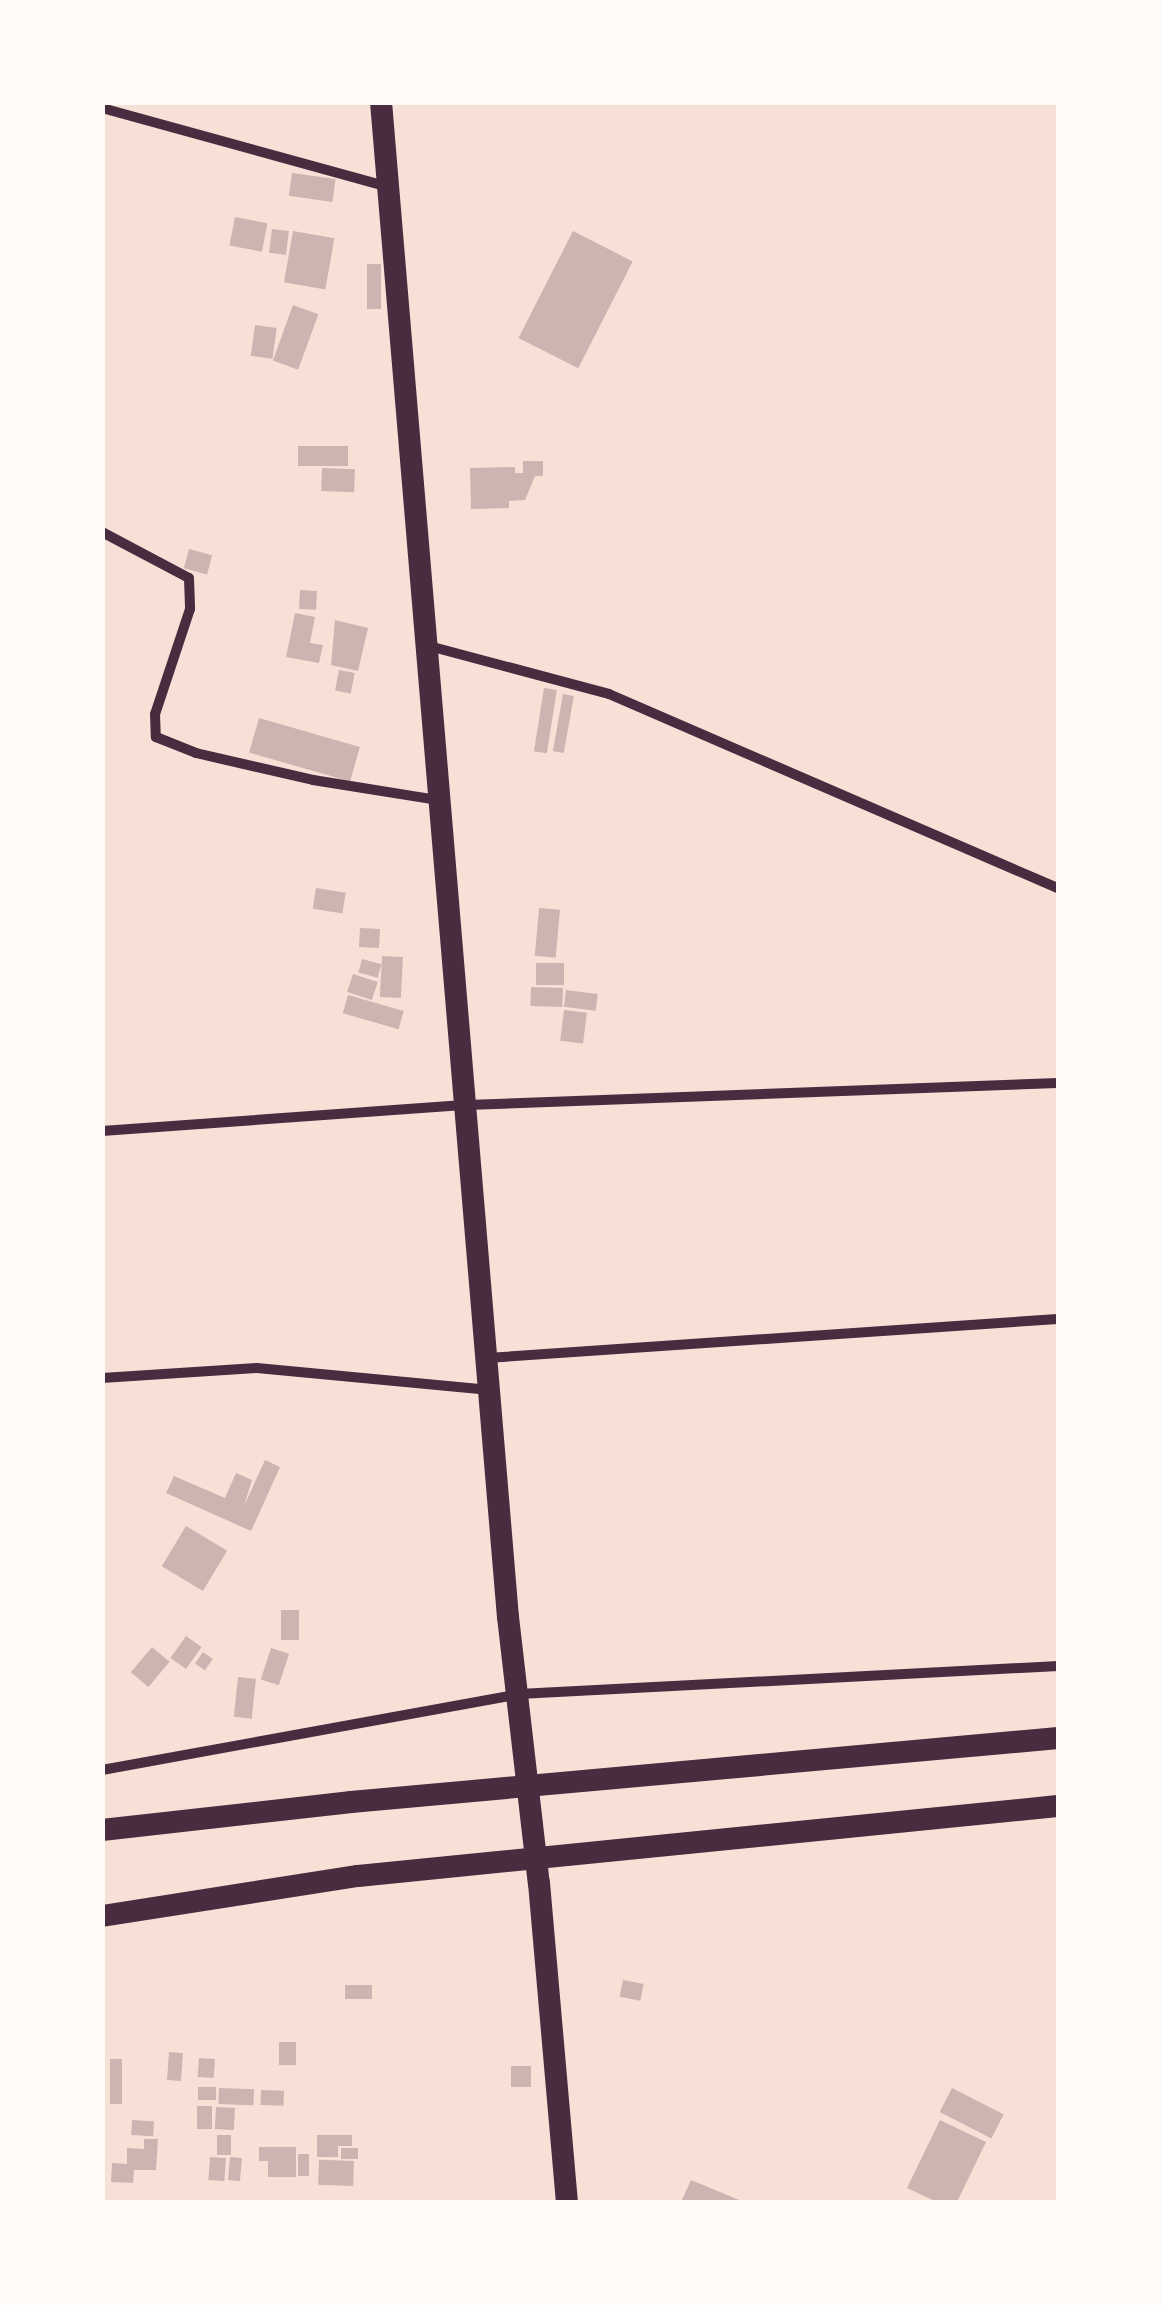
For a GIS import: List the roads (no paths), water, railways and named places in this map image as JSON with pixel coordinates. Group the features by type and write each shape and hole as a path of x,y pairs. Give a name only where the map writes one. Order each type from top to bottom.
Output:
{"main road":[{"path":"381,102 508,1617 519,1694 567,2202"},
{"path":"102,1830 351,1802 1058,1738"},
{"path":"102,1916 358,1876 1058,1806"}],"street":[{"path":"102,108 390,187"},
{"path":"102,532 189,578 190,608 155,714 156,737 196,753 313,780 439,800"},
{"path":"429,646 609,694 1058,888"},
{"path":"102,1131 467,1106 1058,1082"},
{"path":"486,1358 1058,1318"},
{"path":"102,1378 257,1368 490,1390"},
{"path":"102,1770 519,1694 1058,1666"}]}
